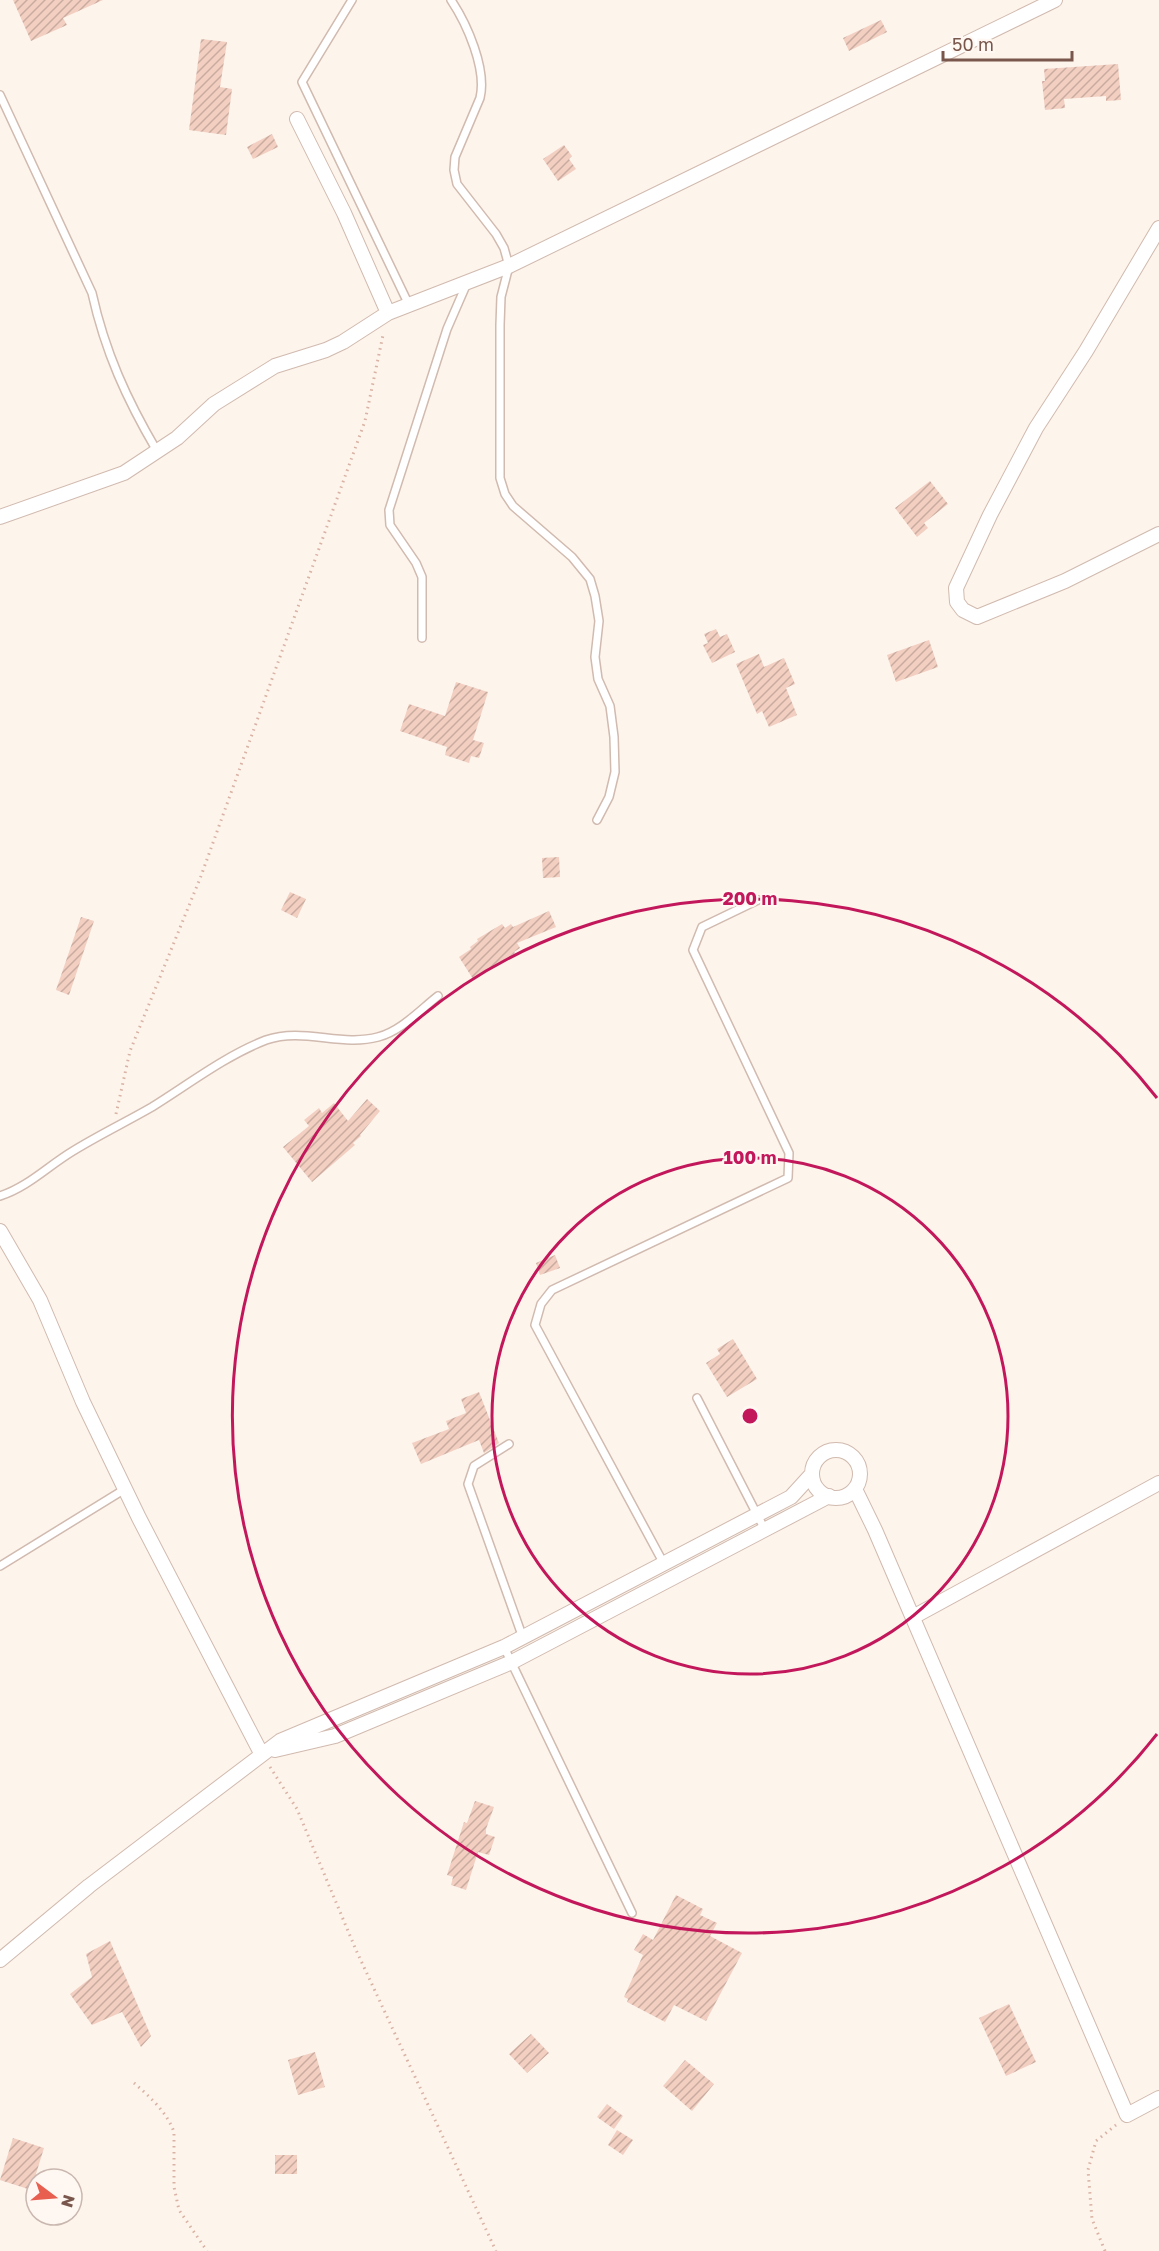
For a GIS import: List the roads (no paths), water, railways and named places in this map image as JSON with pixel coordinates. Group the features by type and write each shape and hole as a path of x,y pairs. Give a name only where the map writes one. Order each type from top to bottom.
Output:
{"street":[{"path":"0,517 124,473 177,438 214,404 275,366 326,350 343,342 388,313 508,266 1055,0"},
{"path":"297,119 344,213 388,313"},
{"path":"1159,228 1086,351 1036,428 990,515 956,588 957,602 963,610 977,617 1065,581 1159,534"},
{"path":"0,1231 40,1300 83,1402 125,1489 261,1753"},
{"path":"839,1450 847,1453 856,1461 860,1469 859,1482 855,1489 842,1497 829,1496 818,1491 812,1480 812,1474 815,1461 825,1452 839,1450"},
{"path":"0,1959 89,1886 261,1753 280,1741 523,1638 791,1497 812,1474"},
{"path":"913,1617 1159,1483"},
{"path":"855,1489 913,1617 1127,2115 1159,2098"},
{"path":"261,1753 335,1736 512,1662 829,1496"}],"lane":[{"path":"352,0 302,82 409,305"},
{"path":"451,0 466,30 481,70 482,88 455,157 454,170 457,184 496,234 504,248 508,266 501,297 500,478 505,494 513,506 572,557 590,579 595,596 599,621 595,657 598,679 610,706 615,772 609,797 597,820"},
{"path":"0,95 92,293 111,362 136,416 158,452"},
{"path":"422,638 422,577 416,563 390,525 389,510 447,329 467,283"},
{"path":"664,1564 535,1325 541,1304 552,1290 788,1178 789,1153 693,950 702,927 758,900"},
{"path":"0,1196 28,1183 71,1152 151,1108 239,1053 267,1040 291,1034 349,1040 381,1036 397,1028 438,996"},
{"path":"697,1398 765,1530"},
{"path":"509,1444 474,1466 468,1484 523,1638"},
{"path":"0,1566 125,1489"},
{"path":"504,1647 632,1913"}]}
